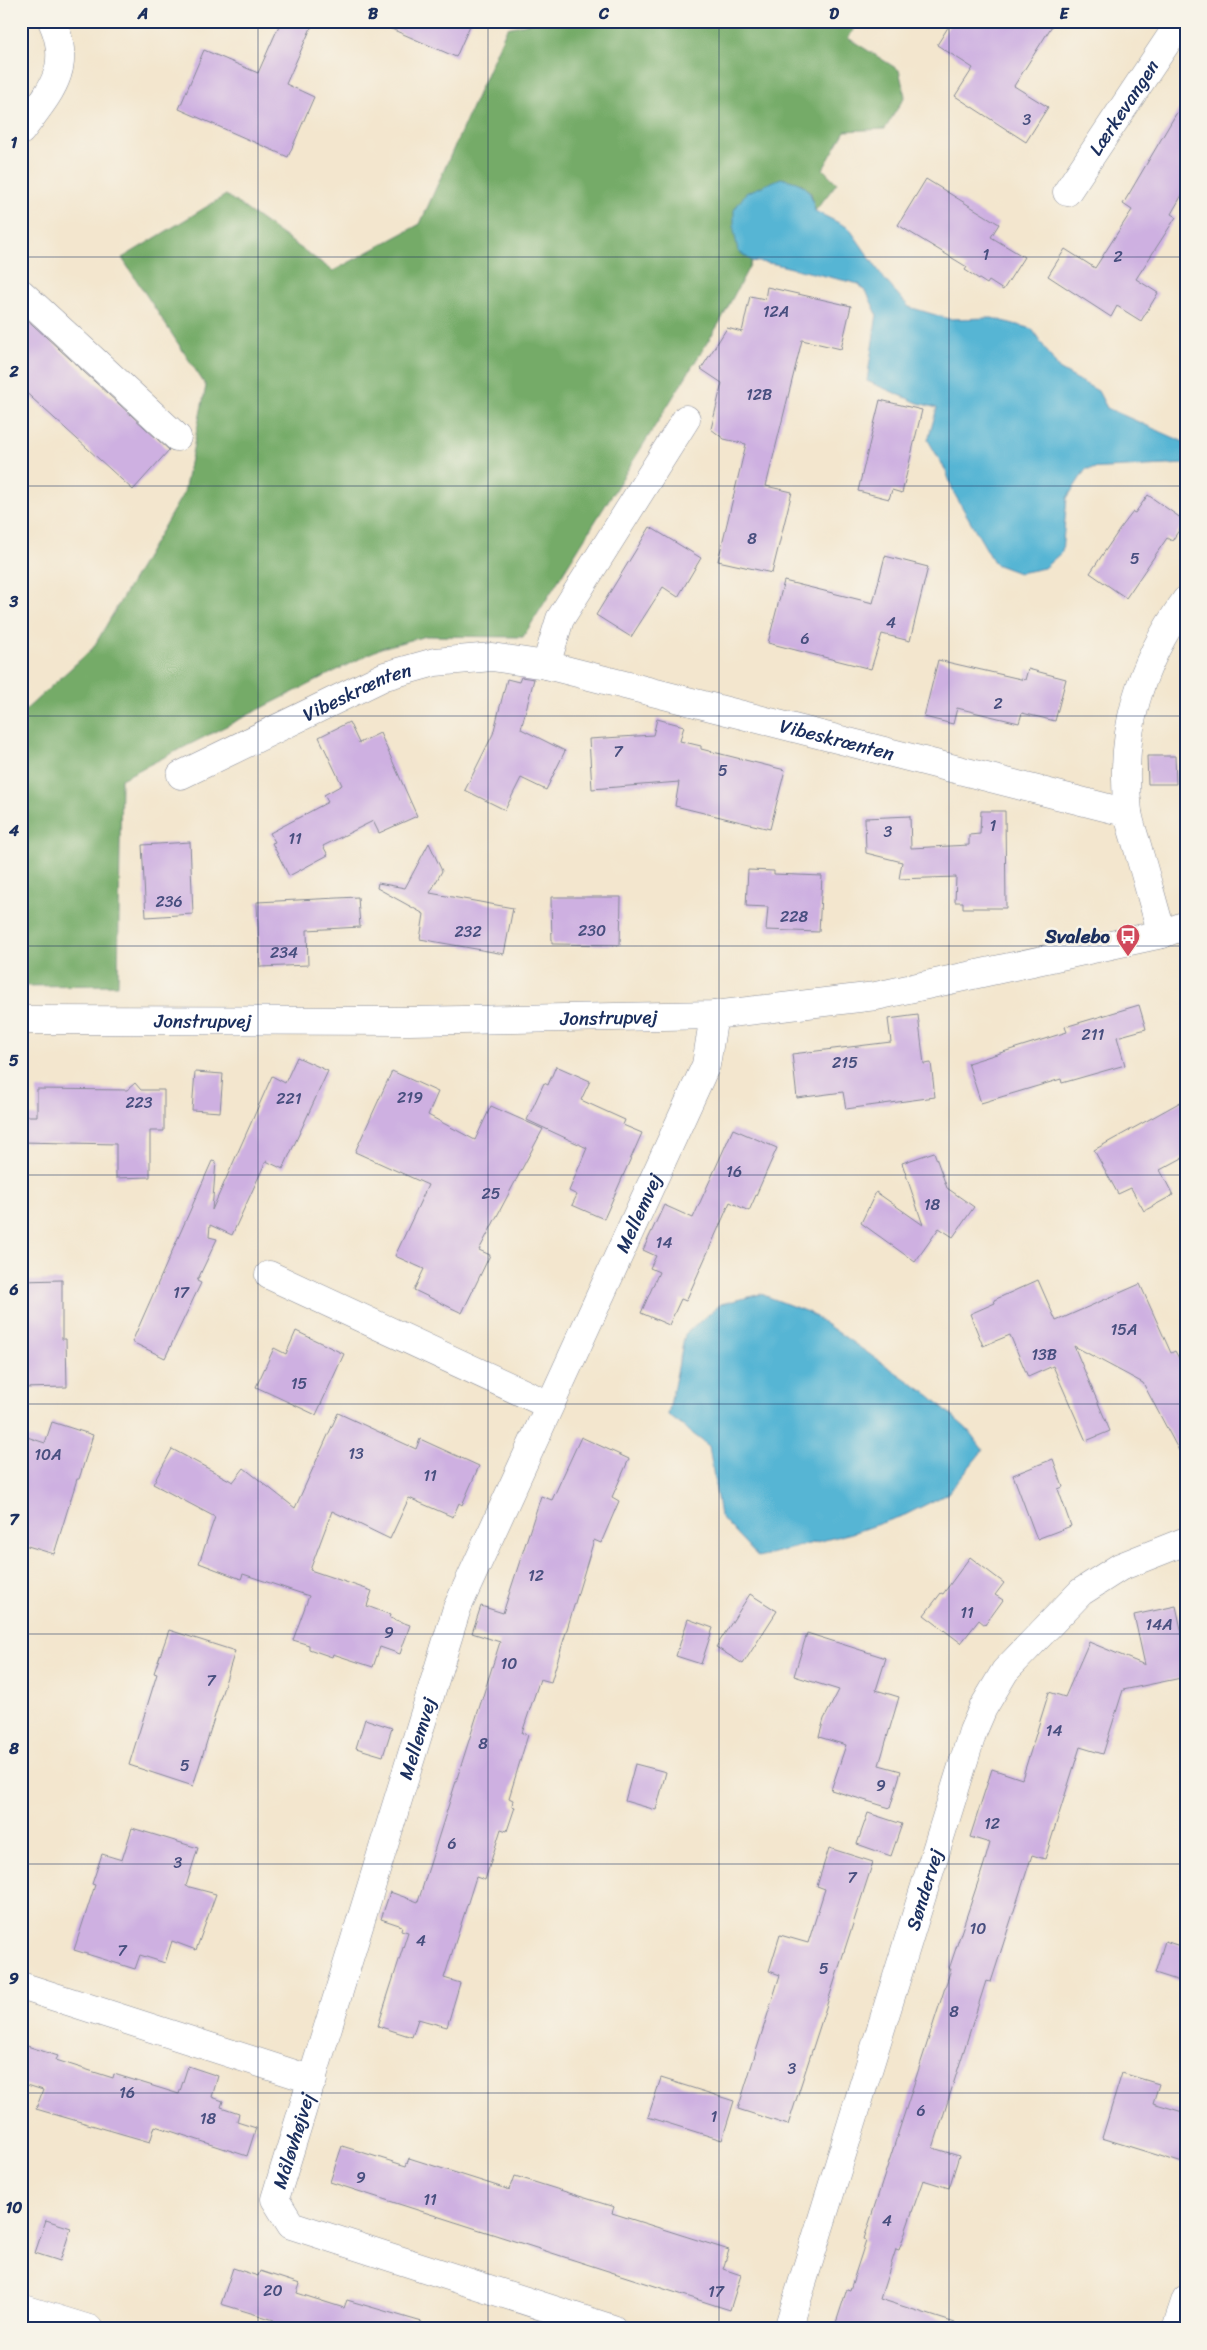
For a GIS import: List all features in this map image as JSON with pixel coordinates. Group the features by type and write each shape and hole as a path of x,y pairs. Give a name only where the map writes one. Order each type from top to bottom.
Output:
{"street":[{"name":"Lærkevangen","path":"1067,192 1181,21"},
{"path":"21,131 50,92 62,62 61,26"},
{"path":"21,293 177,436"},
{"path":"546,665 560,620 686,419"},
{"path":"1174,930 1128,813 1127,759 1131,716 1145,669 1174,616 1186,600"},
{"name":"Vibeskrænten","path":"181,775 385,676 435,662 492,657 546,665 1128,813"},
{"name":"Jonstrupvej","path":"21,1020 427,1020 714,1015 876,996 1174,930"},
{"name":"Mellemvej","path":"313,2080 457,1608 706,1065 714,1015"},
{"path":"269,1275 549,1405"},
{"name":"Søndervej","path":"788,2329 973,1731 983,1708 1005,1671 1081,1592 1120,1567 1186,1541"},
{"name":"Måløvhøjvej","path":"21,1986 313,2080 275,2199 291,2225 613,2329"},
{"path":"1176,2329 1186,2299"},
{"path":"21,2308 89,2329"}],"green space":[{"path":"538,21 860,21 848,38 899,70 905,96 885,129 845,131 823,169 837,183 815,211 811,193 801,183 738,250 752,261 720,322 523,637 426,636 381,648 121,779 118,985 21,986 21,714 93,648 184,492 206,386 122,258 226,195 333,271 420,224 507,28"}],"water":[{"path":"781,178 806,187 811,196 815,211 849,228 885,280 909,307 949,319 992,318 1032,329 1059,369 1098,391 1107,408 1186,443 1186,464 1086,469 1067,498 1062,552 1044,568 1019,573 995,564 954,493 946,471 928,440 937,408 918,403 867,381 877,314 868,295 859,284 775,264 752,261 738,251 734,230 734,210 746,193"},
{"path":"761,1294 810,1313 930,1396 968,1430 983,1450 947,1494 905,1515 852,1533 758,1557 720,1516 709,1446 668,1415 685,1334 721,1304"}],"building":[{"path":"281,21 314,21 286,84 314,97 288,157 179,109 204,50 258,73"},
{"path":"373,21 472,21 456,57"},
{"path":"952,21 1055,21 1014,86 1048,107 1026,142 955,96 973,68 937,45"},
{"path":"1186,97 1186,188 1171,214 1176,217 1136,279 1158,293 1141,321 1117,306 1111,317 1048,276 1065,249 1095,268 1132,210 1123,204"},
{"path":"926,179 999,224 991,237 1024,257 1003,290 989,281 987,284 965,270 967,267 898,225"},
{"path":"767,287 851,306 841,349 802,340 766,486 792,492 772,573 718,561 746,444 724,439 711,429 722,383 701,369 727,328 742,332 750,296 765,299"},
{"path":"21,314 169,450 133,490 21,388"},
{"path":"880,400 922,410 902,493 892,490 889,499 858,491"},
{"path":"1148,495 1185,521 1172,541 1167,538 1126,598 1090,573 1120,529"},
{"path":"650,527 701,558 678,597 663,587 631,637 596,615"},
{"path":"885,556 928,567 910,641 882,634 871,669 768,643 784,581 873,603"},
{"path":"938,660 1025,680 1028,669 1066,679 1055,721 1022,713 1019,723 957,708 953,724 924,717"},
{"path":"521,677 534,679 521,729 565,751 546,790 521,778 505,810 465,790 493,734 507,679 519,682"},
{"path":"657,719 684,726 680,741 701,746 701,749 785,770 770,829 675,806 679,782 592,789 589,739 653,735"},
{"path":"349,722 359,743 380,733 417,816 379,833 373,821 323,846 328,855 289,876 272,843 275,842 270,833 328,802 324,795 342,785 319,737"},
{"path":"1147,756 1175,756 1176,784 1148,784"},
{"path":"981,811 1005,811 1006,908 963,908 963,902 955,902 956,877 899,879 902,862 866,853 865,818 910,816 911,848 969,845 969,835 980,834"},
{"path":"190,842 193,914 146,917 142,845"},
{"path":"429,843 442,871 430,893 513,908 504,954 420,939 424,914 377,888 378,883 405,888"},
{"path":"748,870 774,871 774,874 822,876 819,932 766,930 768,907 746,906"},
{"path":"358,897 360,927 307,930 308,965 260,967 257,902"},
{"path":"551,897 621,897 620,945 552,944"},
{"path":"1139,1005 1146,1029 1117,1037 1125,1065 1062,1083 1061,1079 981,1103 968,1063 1067,1032 1065,1027"},
{"path":"918,1015 924,1064 931,1063 935,1097 846,1109 843,1092 797,1098 792,1054 891,1042 888,1019"},
{"path":"297,1057 328,1071 283,1169 266,1161 232,1235 210,1225 209,1237 217,1239 197,1281 201,1283 165,1358 132,1342 212,1161 216,1162 212,1210 272,1076 285,1083"},
{"path":"556,1066 590,1081 581,1100 625,1120 623,1125 642,1133 604,1219 572,1205 577,1195 569,1191 587,1148 527,1120 544,1083 548,1085"},
{"path":"392,1071 438,1092 428,1115 475,1140 491,1106 543,1129 479,1250 490,1255 462,1313 414,1290 424,1269 395,1256 428,1185 355,1152"},
{"path":"195,1072 223,1074 220,1112 192,1110"},
{"path":"135,1083 141,1090 164,1090 164,1131 150,1131 150,1177 116,1178 116,1144 21,1142 21,1116 37,1116 37,1089 127,1090"},
{"path":"1186,1099 1186,1156 1160,1170 1173,1195 1144,1211 1131,1188 1118,1194 1094,1150"},
{"path":"733,1129 777,1148 749,1211 730,1202 686,1301 681,1299 669,1325 641,1313 659,1272 650,1268 656,1256 643,1250 664,1205 693,1218"},
{"path":"934,1152 947,1188 974,1207 953,1237 939,1228 915,1262 861,1223 876,1192 923,1225 902,1163"},
{"path":"62,1280 62,1339 66,1339 67,1387 21,1388 21,1281"},
{"path":"1038,1280 1056,1321 1140,1284 1171,1353 1175,1351 1186,1371 1186,1464 1143,1383 1074,1346 1110,1431 1086,1441 1053,1366 1028,1377 1010,1335 983,1346 970,1314 995,1303 994,1300"},
{"path":"296,1331 344,1354 316,1415 256,1387 274,1348 286,1354"},
{"path":"338,1413 416,1449 420,1439 479,1466 462,1505 459,1503 453,1517 409,1498 390,1539 332,1511 310,1570 372,1591 367,1606 391,1615 390,1618 410,1625 400,1654 380,1647 373,1667 333,1654 332,1657 309,1649 309,1645 293,1640 309,1596 243,1574 241,1579 199,1563 215,1517 153,1484 172,1449 233,1482 244,1468 295,1508"},
{"path":"52,1422 93,1435 79,1479 77,1479 54,1554 21,1544 21,1435 45,1443"},
{"path":"581,1437 629,1459 612,1497 619,1501 601,1543 594,1540 551,1682 540,1679 522,1733 528,1735 509,1798 513,1800 512,1806 515,1807 507,1831 501,1829 485,1880 476,1877 444,1978 460,1983 447,2027 418,2019 412,2037 378,2026 408,1932 401,1930 402,1926 381,1919 390,1892 418,1902 500,1642 472,1633 481,1606 503,1613 541,1496 552,1500"},
{"path":"1053,1459 1063,1487 1058,1489 1071,1526 1037,1539 1013,1475"},
{"path":"970,1557 1004,1583 995,1595 1003,1600 985,1625 979,1620 961,1643 924,1615 941,1593 943,1594"},
{"path":"750,1594 777,1611 743,1664 716,1647"},
{"path":"1176,1606 1186,1652 1186,1677 1123,1690 1103,1754 1080,1747 1045,1859 1032,1855 991,1982 986,1981 933,2148 959,2156 949,2188 923,2180 899,2250 896,2249 880,2299 955,2323 954,2329 834,2329 847,2289 850,2290 866,2240 864,2239 990,1843 970,1837 992,1769 1022,1779 1049,1692 1065,1697 1089,1642 1145,1665 1134,1615"},
{"path":"688,1619 713,1628 701,1664 676,1656"},
{"path":"169,1630 235,1651 193,1786 129,1765 157,1674 154,1673"},
{"path":"807,1633 886,1658 876,1690 899,1697 879,1765 901,1771 890,1808 831,1790 846,1745 819,1737 824,1719 839,1690 794,1676"},
{"path":"365,1719 392,1728 383,1756 356,1748"},
{"path":"635,1764 666,1772 656,1810 625,1801"},
{"path":"868,1813 902,1824 891,1856 857,1844"},
{"path":"132,1828 198,1848 186,1886 216,1894 196,1950 172,1941 165,1963 140,1955 135,1969 74,1950 95,1885 92,1884 102,1854 122,1860"},
{"path":"829,1848 873,1862 788,2125 738,2109 780,1975 769,1971 780,1935 808,1943 825,1889 817,1886"},
{"path":"1165,1941 1186,1948 1186,1983 1155,1973"},
{"path":"21,2044 58,2056 56,2060 113,2078 114,2074 179,2094 188,2066 218,2076 212,2097 223,2101 221,2107 239,2113 237,2122 256,2128 247,2156 155,2126 150,2142 36,2109 43,2090 21,2083"},
{"path":"1122,2073 1159,2084 1153,2103 1186,2113 1186,2164 1102,2138"},
{"path":"661,2078 734,2101 722,2140 648,2117"},
{"path":"342,2146 406,2166 409,2158 510,2190 515,2176 614,2207 612,2213 729,2250 723,2269 741,2275 730,2310 330,2182"},
{"path":"46,2220 71,2228 60,2261 35,2253"},
{"path":"233,2268 258,2276 260,2271 300,2284 297,2293 344,2308 347,2300 422,2322 421,2329 271,2329 274,2320 221,2304"}],"place":[{"name":"Svalebo","path":"1128,957"}]}
